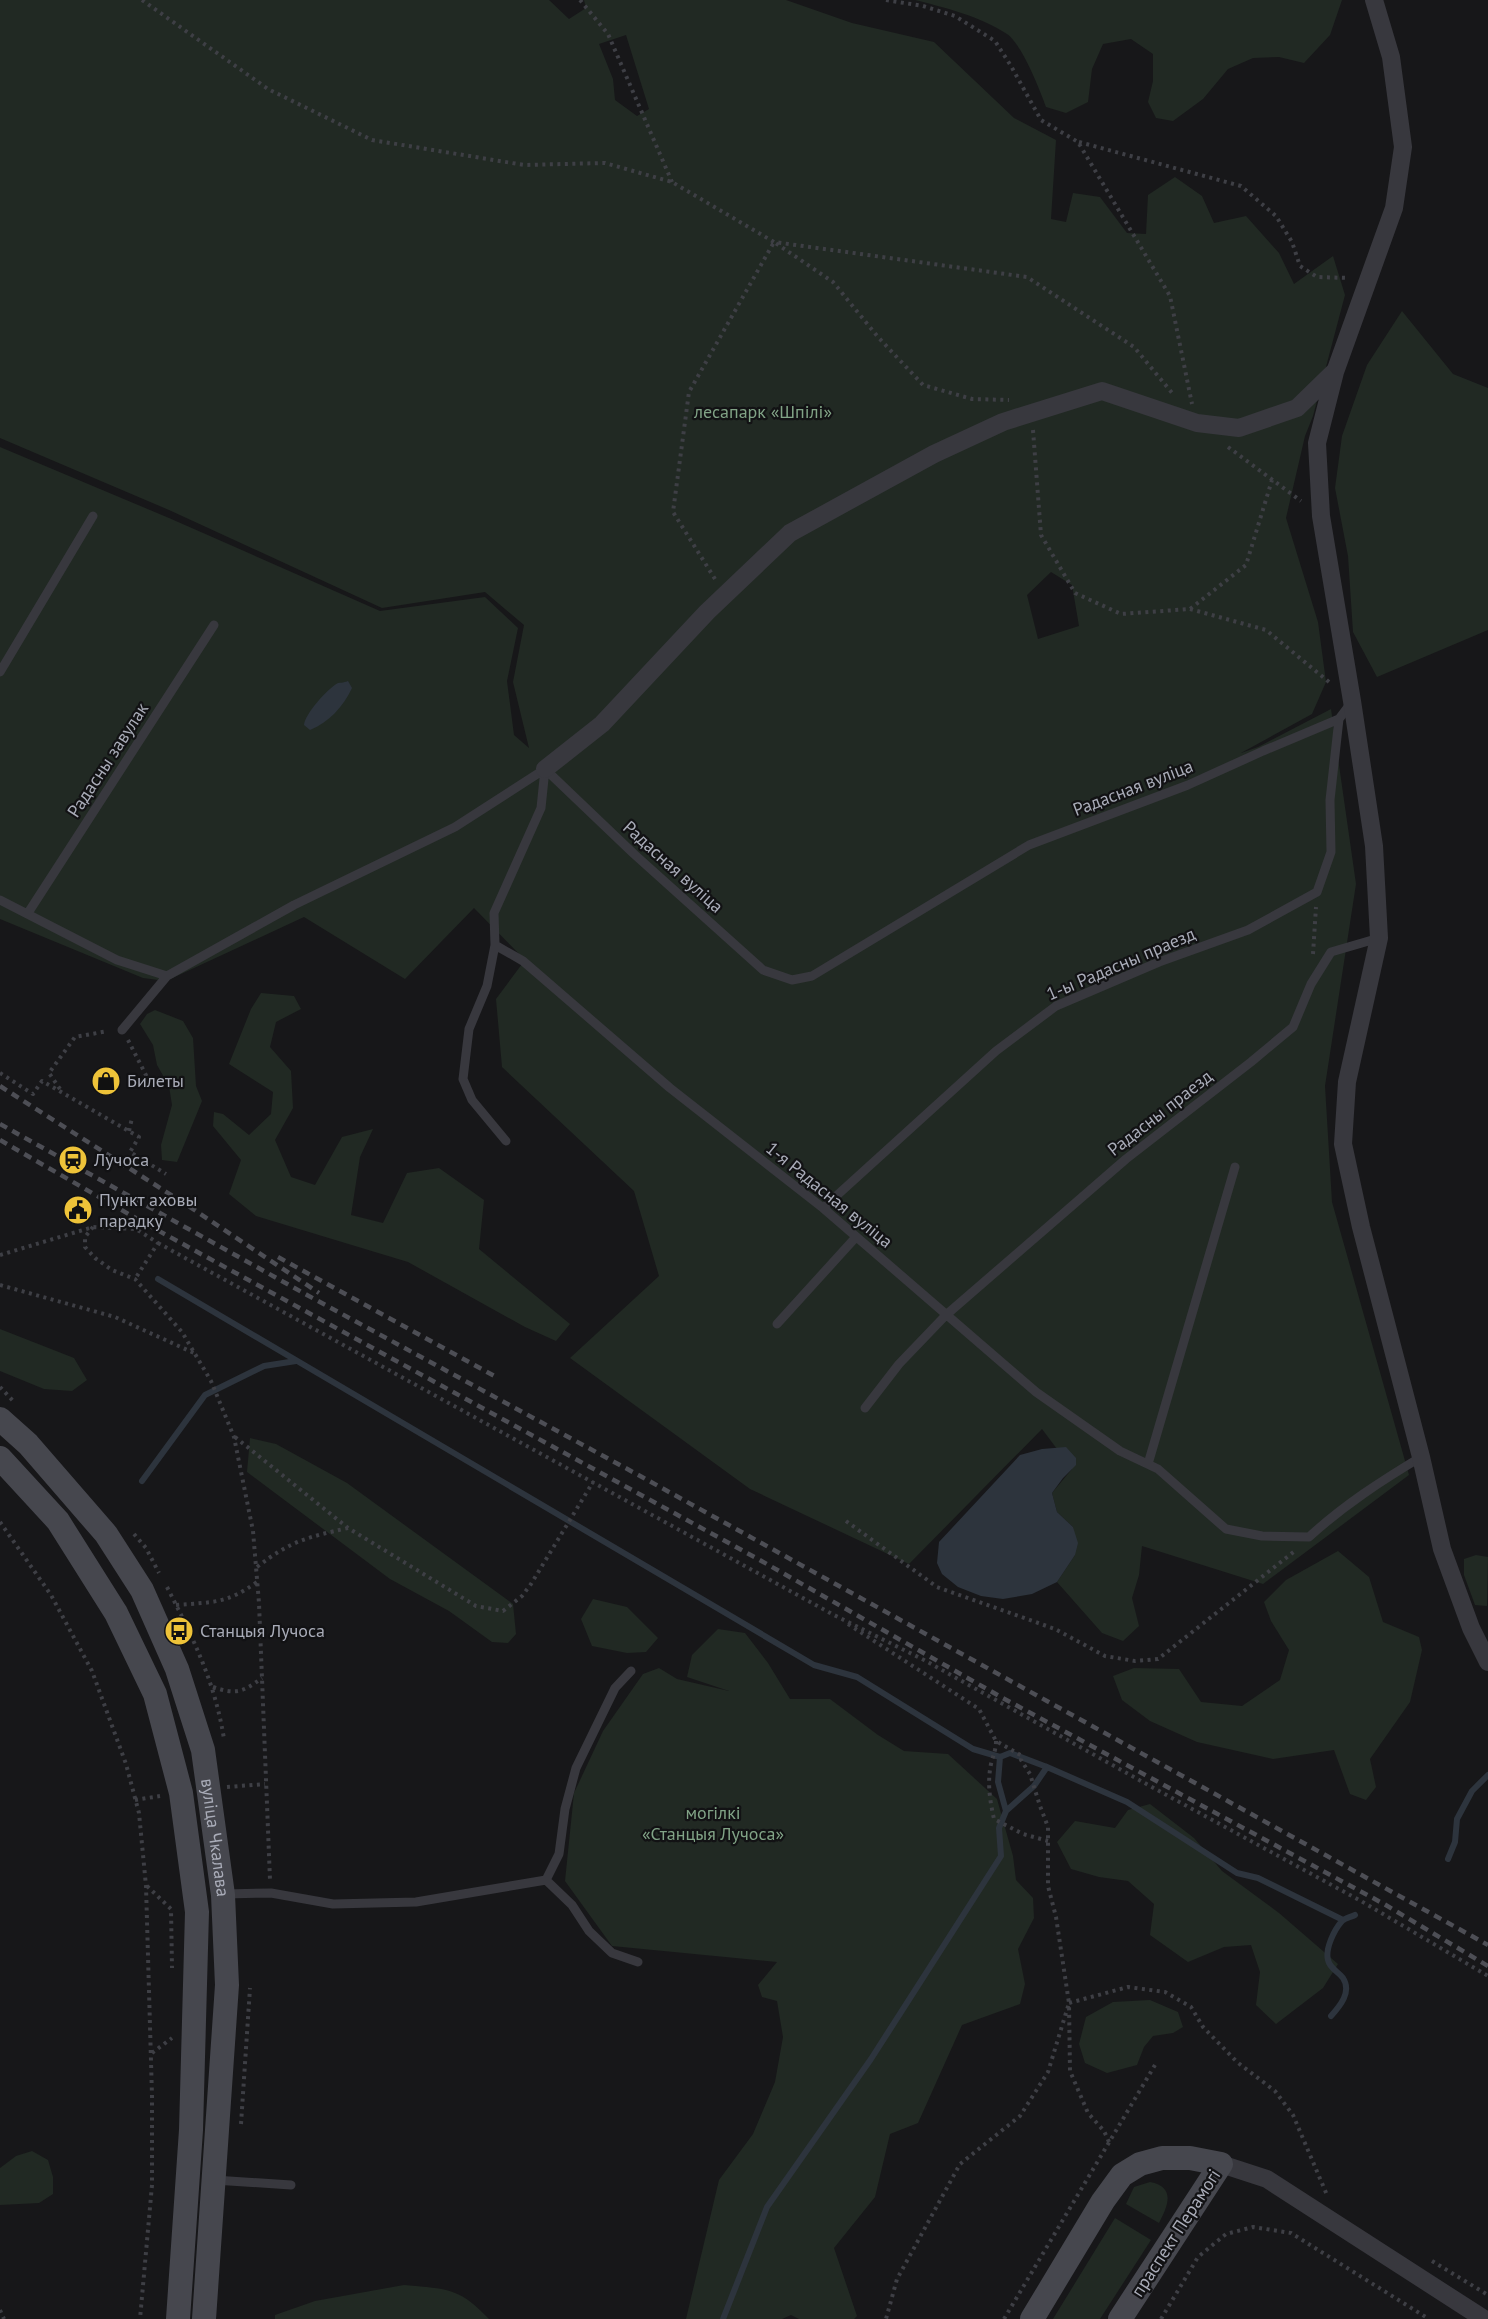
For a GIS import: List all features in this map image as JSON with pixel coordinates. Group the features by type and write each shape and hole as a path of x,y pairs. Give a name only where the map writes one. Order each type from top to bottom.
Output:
{"main road":[{"name":"вуліца Чкалава","path":"0,1419 28,1444 106,1534 142,1590 172,1659 204,1750 223,1895 227,1985 204,2319"},
{"name":"вуліца Чкалава","path":"2,1463 58,1521 116,1613 155,1694 181,1793 197,1912 191,2130 178,2319"},
{"name":"праспект Перамогі","path":"1032,2319 1103,2201 1122,2175 1140,2164 1162,2158 1190,2158 1221,2164 1120,2319"}],"street":[{"path":"1374,0 1390,57 1403,147 1394,208 1335,372 1317,443 1321,516 1374,846 1379,938 1347,1082 1343,1144 1360,1227 1421,1457 1442,1549 1471,1628 1488,1662"},
{"path":"545,769 602,724 725,595 790,533 934,454 1003,422 1102,391 1197,423 1239,428 1297,408 1335,372"},
{"path":"2,1463 28,1444"},
{"path":"1221,2164 1267,2180 1484,2319"}],"lane":[{"path":"0,672 93,516"},
{"name":"Радасны завулак","path":"27,913 214,625"},
{"path":"1317,892 1331,852 1330,800 1339,719 1352,701"},
{"name":"Радасная вуліца","path":"545,769 634,854 763,970 792,980 812,976 1029,845 1188,785 1339,719"},
{"path":"506,1141 472,1100 463,1079 469,1029 487,986 495,945 494,913 541,808 545,769"},
{"path":"122,1030 167,976 294,905 455,827 545,769"},
{"name":"1-ы Радасны праезд","path":"823,1208 996,1051 1056,1006 1159,962 1248,930 1317,892"},
{"path":"0,900 117,960 167,976"},
{"name":"Радасны праезд","path":"865,1408 899,1364 946,1315 1126,1159 1251,1062 1293,1026 1311,984 1331,952 1379,938"},
{"name":"1-я Радасная вуліца","path":"495,945 523,961 670,1088 823,1208 1036,1392 1120,1451 1158,1469 1226,1529 1262,1536 1309,1537"},
{"path":"1148,1464 1235,1167"},
{"path":"777,1324 856,1237"},
{"path":"1309,1537 1370,1487 1421,1457"},
{"path":"546,1880 559,1854 565,1809 576,1768 615,1688 631,1671"},
{"path":"223,1895 271,1893 333,1904 416,1902 546,1880"},
{"path":"546,1880 572,1905 589,1931 612,1953 638,1962"},
{"path":"214,2180 291,2185"}],"path":[{"path":"142,0 268,89 372,140 524,165 605,163 672,182 774,242 833,282 878,337 923,385 972,399 1016,400"},
{"path":"580,0 608,34 672,182"},
{"path":"886,0 922,6 955,16 995,40 1041,120 1078,142 1241,186 1276,216 1292,242 1300,266 1317,277 1368,280"},
{"path":"1078,142 1170,296 1197,423"},
{"path":"774,242 1026,277 1134,347 1197,423"},
{"path":"725,595 674,512 689,392 774,242"},
{"path":"1031,414 1041,535 1075,593 1121,614 1190,609 1266,630 1352,701"},
{"path":"1225,444 1321,516"},
{"path":"1190,609 1246,565 1272,480"},
{"path":"1311,984 1317,892"},
{"path":"63,1092 49,1074 75,1037 122,1030 150,1083"},
{"path":"0,1073 33,1094 42,1081 139,1137 130,1152 165,1174"},
{"path":"129,1131 132,1118"},
{"path":"93,1227 85,1237 85,1247 95,1258 112,1270 135,1279 182,1332 211,1381 234,1437 253,1531 256,1567 271,1893"},
{"path":"0,1255 93,1227 136,1229 832,1614 924,1660 1361,1901 1488,1976"},
{"path":"135,1279 158,1243"},
{"path":"0,1285 115,1317 195,1354"},
{"path":"234,1437 348,1528 476,1606 503,1611 522,1596 593,1482"},
{"path":"846,1521 937,1587 1055,1629 1105,1656 1136,1661 1158,1659 1309,1537"},
{"path":"0,1522 51,1595 92,1671 126,1764 139,1813 146,1886 152,2185 140,2319"},
{"path":"256,1567 280,1549 306,1538 348,1528"},
{"path":"176,1605 222,1602 240,1594 257,1582"},
{"path":"832,1614 979,1708 996,1740 1022,1758 1030,1774 1048,1827 1048,1886 1056,1917 1069,2003 1070,2071 1088,2113 1104,2132 1109,2142"},
{"path":"212,1687 238,1692 262,1678"},
{"path":"996,1740 996,1751 991,1763 989,1792 994,1819 1023,1834 1048,1841"},
{"path":"231,1787 265,1784"},
{"path":"135,1800 167,1795"},
{"path":"146,1886 171,1909 172,1978"},
{"path":"1069,2003 1128,1987 1165,1992 1191,2007 1203,2027 1237,2062 1275,2091 1293,2115 1326,2195"},
{"path":"886,2319 897,2279 960,2164 1020,2116 1048,2072 1069,2003"},
{"path":"151,2054 173,2037"},
{"path":"1004,2319 1155,2066"},
{"path":"1161,2319 1198,2257 1226,2234 1253,2227 1291,2233 1429,2319"},
{"path":"1192,2253 1198,2257"},
{"path":"0,2310 4,2319"}],"green space":[{"name":"лесапарк «Шпілі»","path":"0,0 549,0 569,19 586,8 584,0 786,0 852,23 934,42 1014,118 1056,140 1051,219 1066,222 1073,193 1100,197 1127,233 1146,234 1148,195 1175,177 1202,196 1214,223 1246,216 1279,253 1294,284 1333,256 1345,295 1313,416 1305,436 1286,518 1318,622 1326,682 1312,714 1241,753 1258,747 1331,709 1356,884 1325,1086 1332,1202 1409,1475 1263,1584 1142,1546 1139,1575 1132,1598 1139,1626 1123,1641 1102,1633 1057,1582 1075,1555 1073,1527 1057,1512 1052,1493 1072,1469 1042,1429 909,1564 750,1489 570,1358 659,1276 634,1191 502,1067 496,999 525,960 474,908 405,979 304,917 166,981 143,978 0,919 0,447 380,611 485,597 518,628 507,681 514,735 529,748 513,682 524,625 485,592 382,608 169,510 0,438","holes":["626,35 649,109 637,116 615,100 613,79 599,44","1051,572 1072,585 1079,626 1038,639 1027,595"]},
{"path":"915,0 1342,0 1330,35 1304,63 1279,57 1253,58 1228,69 1203,99 1173,121 1156,118 1148,102 1153,81 1153,54 1131,39 1103,44 1092,69 1088,102 1066,113 1046,107 1024,57 1007,34 950,9"},
{"path":"1402,311 1453,374 1488,388 1488,630 1377,677 1353,632 1348,556 1335,488 1342,436 1367,365"},
{"path":"261,993 294,996 301,1009 276,1022 270,1047 291,1071 293,1108 275,1140 291,1177 315,1185 342,1137 373,1129 360,1157 351,1215 383,1223 407,1173 439,1168 484,1200 479,1249 570,1324 556,1341 525,1327 408,1262 256,1216 229,1194 241,1160 213,1126 214,1112 223,1114 249,1135 271,1114 273,1092 229,1064 251,1009"},
{"path":"155,1010 183,1021 193,1038 196,1086 202,1101 177,1162 162,1160 161,1145 172,1105 169,1086 157,1065 153,1045 140,1024 147,1014"},
{"path":"0,1329 74,1358 87,1380 72,1391 44,1389 0,1371"},
{"path":"250,1438 276,1444 347,1483 513,1604 516,1634 508,1643 492,1642 449,1611 390,1579 247,1472"},
{"path":"1338,1551 1369,1577 1383,1622 1419,1637 1422,1650 1410,1702 1370,1759 1376,1787 1366,1800 1350,1794 1334,1750 1273,1759 1197,1742 1150,1721 1122,1700 1113,1676 1134,1668 1179,1669 1201,1702 1242,1706 1280,1680 1289,1650 1271,1621 1264,1602 1286,1580"},
{"path":"1476,1555 1488,1557 1487,1606 1475,1605 1464,1575 1464,1559"},
{"path":"593,1599 627,1607 658,1638 646,1652 627,1653 592,1646 581,1619"},
{"name":"могілкі «Станцыя Лучоса»","path":"718,1629 745,1633 768,1663 790,1699 830,1699 878,1735 904,1751 948,1754 997,1799 1013,1856 1016,1880 1033,1898 1034,1918 1018,1949 1025,1984 1020,2004 962,2025 918,2123 890,2134 875,2197 834,2248 857,2316 854,2319 799,2319 791,2315 782,2319 686,2319 719,2180 753,2134 775,2082 783,2037 777,2001 762,1997 758,1985 777,1962 612,1946 565,1881 574,1793 603,1731 643,1674 659,1668 677,1679 729,1691 687,1677 692,1655"},
{"path":"1150,1804 1194,1838 1222,1871 1279,1913 1338,1964 1323,1988 1276,2024 1256,2005 1260,1972 1251,1945 1224,1947 1188,1962 1150,1935 1154,1904 1128,1881 1099,1877 1071,1869 1057,1842 1075,1821 1115,1828 1128,1810"},
{"path":"1150,2000 1178,2012 1183,2027 1173,2033 1153,2036 1144,2047 1137,2065 1107,2073 1085,2063 1079,2044 1086,2017 1113,2002"},
{"path":"32,2151 48,2160 53,2177 53,2194 39,2203 0,2205 0,2168 16,2156"},
{"path":"1150,2182 1158,2184 1167,2193 1167,2204 1159,2223 1126,2204 1134,2187"},
{"path":"1115,2218 1151,2240 1100,2319 1053,2319"},
{"path":"404,2285 441,2289 460,2295 489,2319 275,2319 275,2315 315,2301"}],"shaded area":[{"path":"348,681 352,688 335,713 310,730 304,725 312,708 333,686"},
{"path":"1066,1447 1076,1458 1076,1465 1052,1493 1057,1512 1073,1527 1078,1543 1075,1555 1057,1582 1032,1594 1003,1599 981,1596 958,1587 942,1574 937,1563 939,1542 1020,1455 1042,1449"}],"waterway":[{"path":"158,1279 814,1665 857,1677 973,1749 1000,1757 1010,1753 1127,1802 1237,1873 1258,1878 1343,1920"},
{"path":"142,1481 205,1395 264,1366 296,1361"},
{"path":"723,2319 767,2207 871,2059 1001,1856 999,1828 1006,1811 998,1782 1000,1757"},
{"path":"1006,1811 1034,1786 1047,1767"},
{"path":"1448,1859 1455,1842 1457,1819 1472,1791 1488,1775"},
{"path":"1331,2016 1346,1994 1346,1988 1343,1978 1329,1963 1327,1956 1329,1945 1342,1921 1355,1915"}],"railway":[{"path":"0,1086 190,1207 319,1293"},
{"path":"0,1124 1488,1945"},
{"path":"0,1140 139,1220 758,1559 1001,1697 1384,1904 1488,1966"},
{"path":"278,1257 498,1378"}],"place":[{"name":"Билеты","path":"106,1081"},
{"name":"Лучоса","path":"73,1160"},
{"name":"Пункт аховы парадку","path":"78,1210"},
{"name":"Станцыя Лучоса","path":"179,1631"}]}
